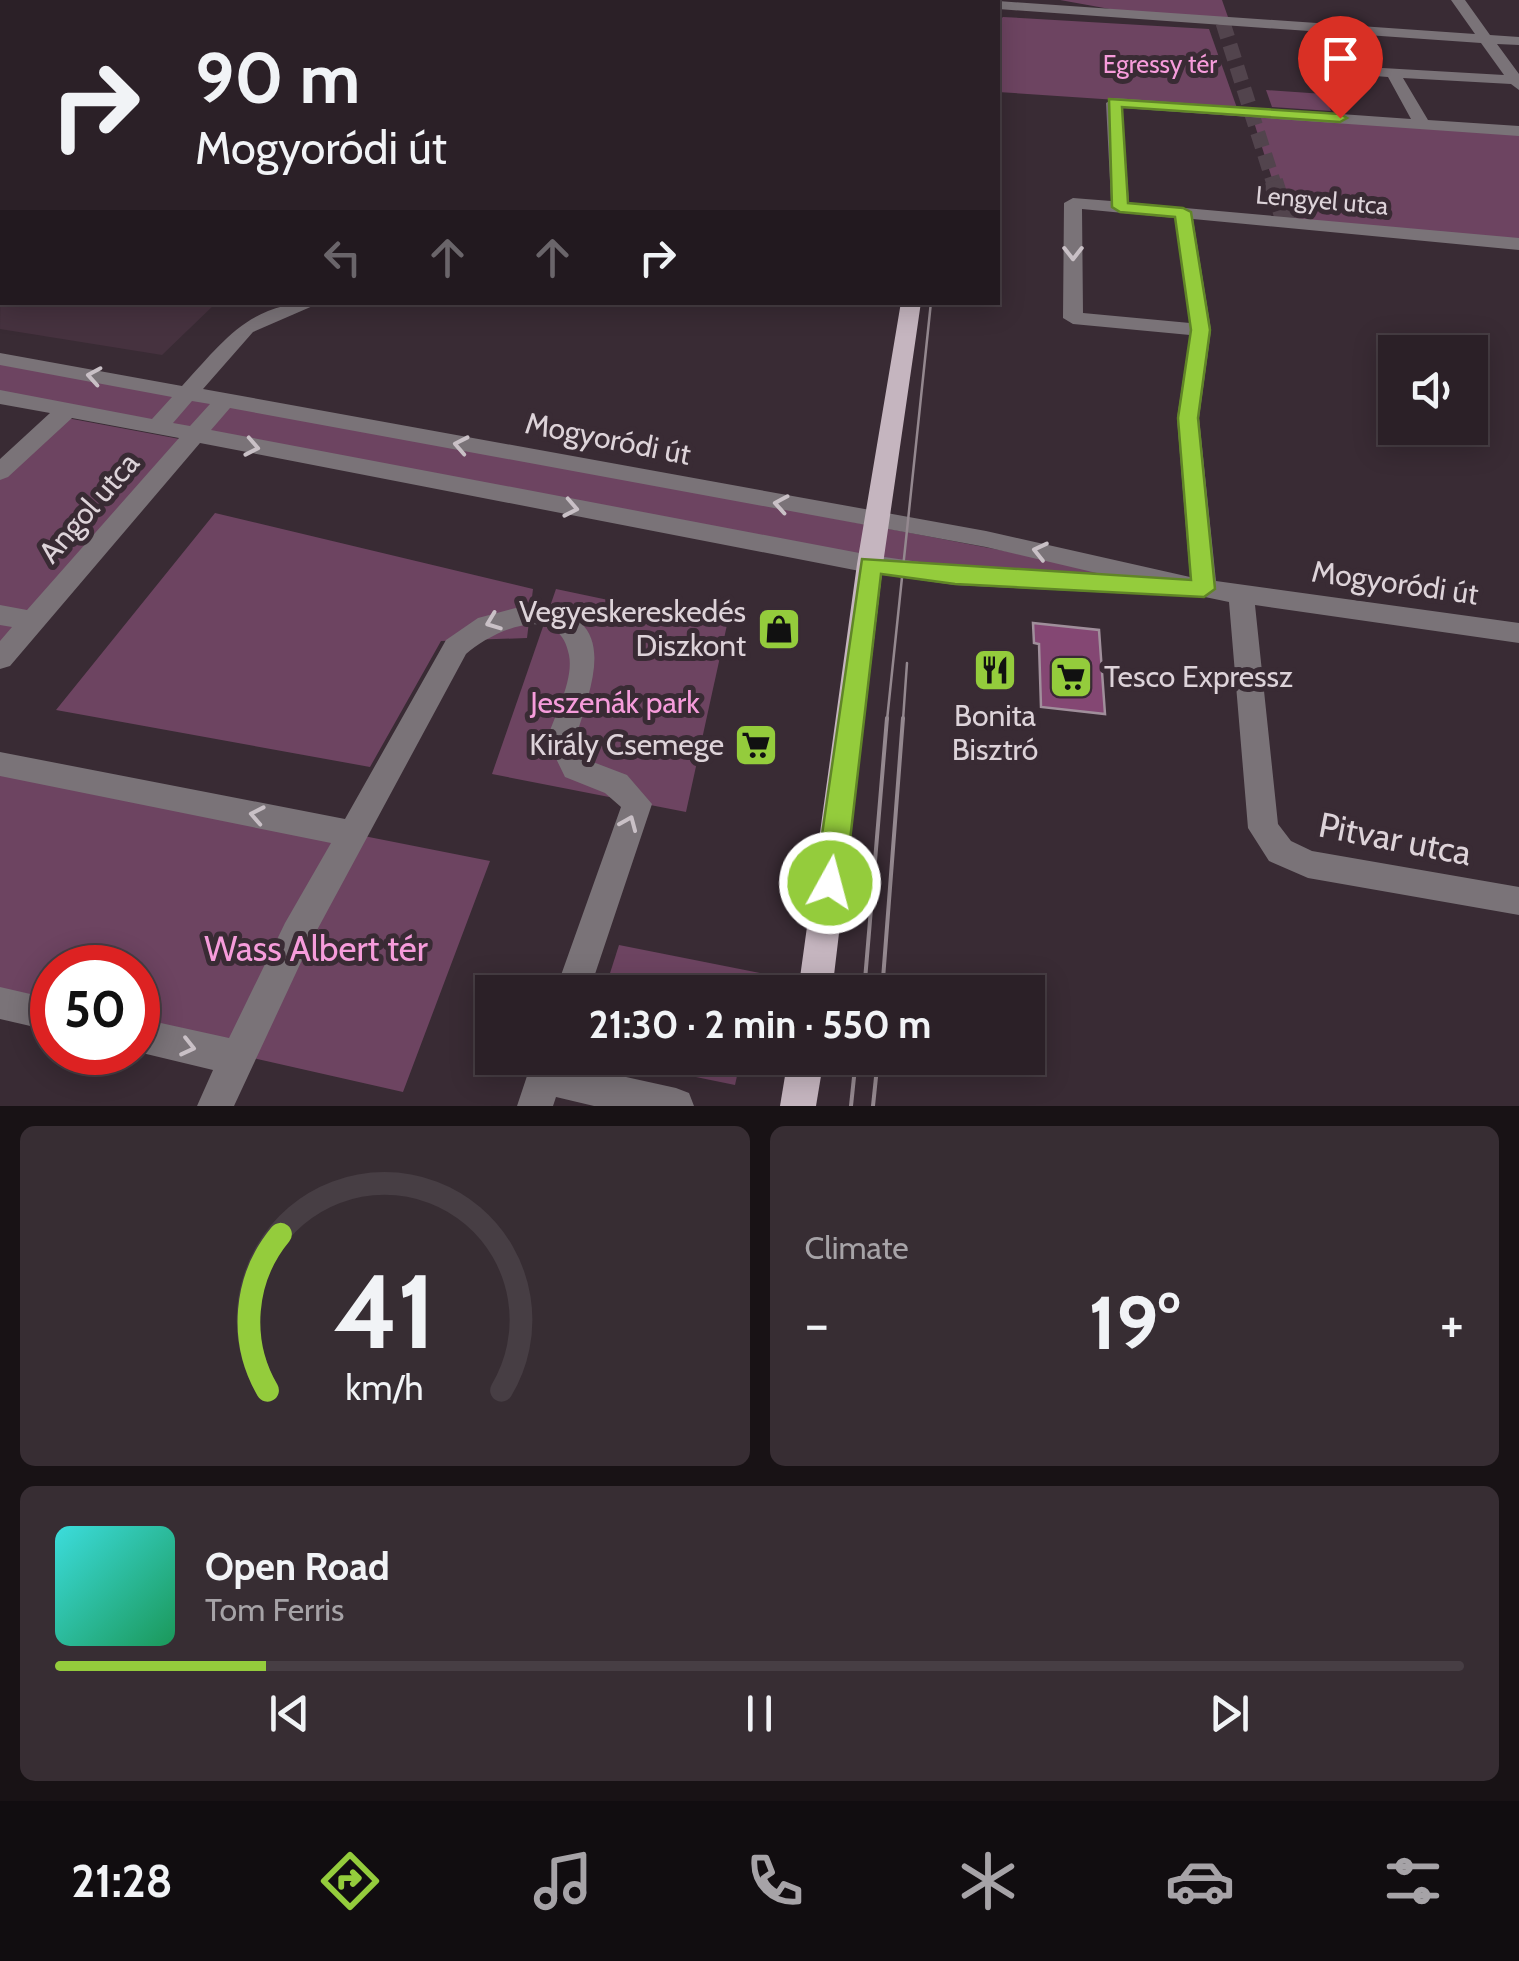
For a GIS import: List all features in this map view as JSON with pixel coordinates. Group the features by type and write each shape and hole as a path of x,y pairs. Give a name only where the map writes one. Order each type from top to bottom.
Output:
{"main road":[{"path":"818,975 870,564 911,305"},
{"path":"798,1106 803,1075"}],"street":[{"path":"1458,0 1517,83"},
{"path":"1220,3 1222,23"},
{"path":"1000,5 1055,4 1138,18 1519,41"},
{"path":"1329,29 1345,64 1362,71 1517,83"},
{"path":"1393,73 1422,124"},
{"path":"1120,207 1114,102 1519,131"},
{"name":"Lengyel utca","path":"1201,330 1073,318 1073,203 1519,244"},
{"path":"1183,212 1201,330 1188,418 1204,589"},
{"name":"Angol utca","path":"156,428 246,328 304,305"},
{"name":"Mogyoródi út","path":"0,359 986,539 1204,589 1519,633"},
{"name":"Mogyoródi út","path":"0,397 870,564 955,576 1204,589"},
{"name":"Angol utca","path":"0,658 226,400"},
{"path":"0,472 67,410"},
{"name":"Pitvar utca","path":"1241,595 1263,828 1280,851 1308,864 1519,901"},
{"path":"0,616 33,621"},
{"path":"215,1106 297,934 465,637 503,616 548,617 566,626 584,660 561,740 575,768 616,784 637,804 578,975"},
{"path":"0,764 353,834"},
{"path":"0,1003 30,1010"},
{"path":"160,1040 238,1058"},
{"path":"544,1080 676,1106"}],"shaded area":[{"path":"0,305 214,305 162,355 0,329"}],"green space":[{"path":"1060,0 1222,0 1229,20 1132,13"},
{"name":"Egressy tér","path":"1000,19 1209,29 1237,108 1000,92"},
{"path":"1266,90 1324,94 1331,111 1272,107"},
{"path":"1251,113 1519,131 1519,244 1286,222"},
{"path":"0,359 1204,589 955,576 0,397"},
{"path":"67,418 185,440 0,650 0,479"},
{"path":"215,513 533,589 527,638 441,641 370,767 56,710"},
{"name":"Jeszenák park","path":"556,589 727,625 686,812 492,774"},
{"name":"Wass Albert tér","path":"0,764 490,861 403,1092 160,1037 160,945 30,945 30,1007 0,1000"},
{"path":"619,945 760,973 759,975 609,975"},
{"path":"686,1075 737,1075 735,1085"}],"building":[{"name":"Tesco Expressz","path":"1033,623 1099,630 1105,714 1041,707 1039,644 1034,643"}],"tunnel":[{"path":"1223,23 1274,184"},
{"path":"1273,181 1286,222"}],"tram line":[{"path":"887,720 931,305"},
{"path":"903,720 907,663"},
{"path":"865,975 887,718"},
{"path":"883,975 903,718"},
{"path":"851,1106 854,1075"},
{"path":"873,1106 876,1075"}],"place":[{"name":"Vegyeskereskedés Diszkont","path":"779,629"},
{"name":"Bonita Bisztró","path":"995,670"},
{"name":"Tesco Expressz","path":"1071,677"},
{"name":"Király Csemege","path":"756,745"}],"route":[{"path":"830,883 870,564 955,576 1204,589 1188,418 1201,330 1183,212 1120,207 1114,102 1340,118"}]}
